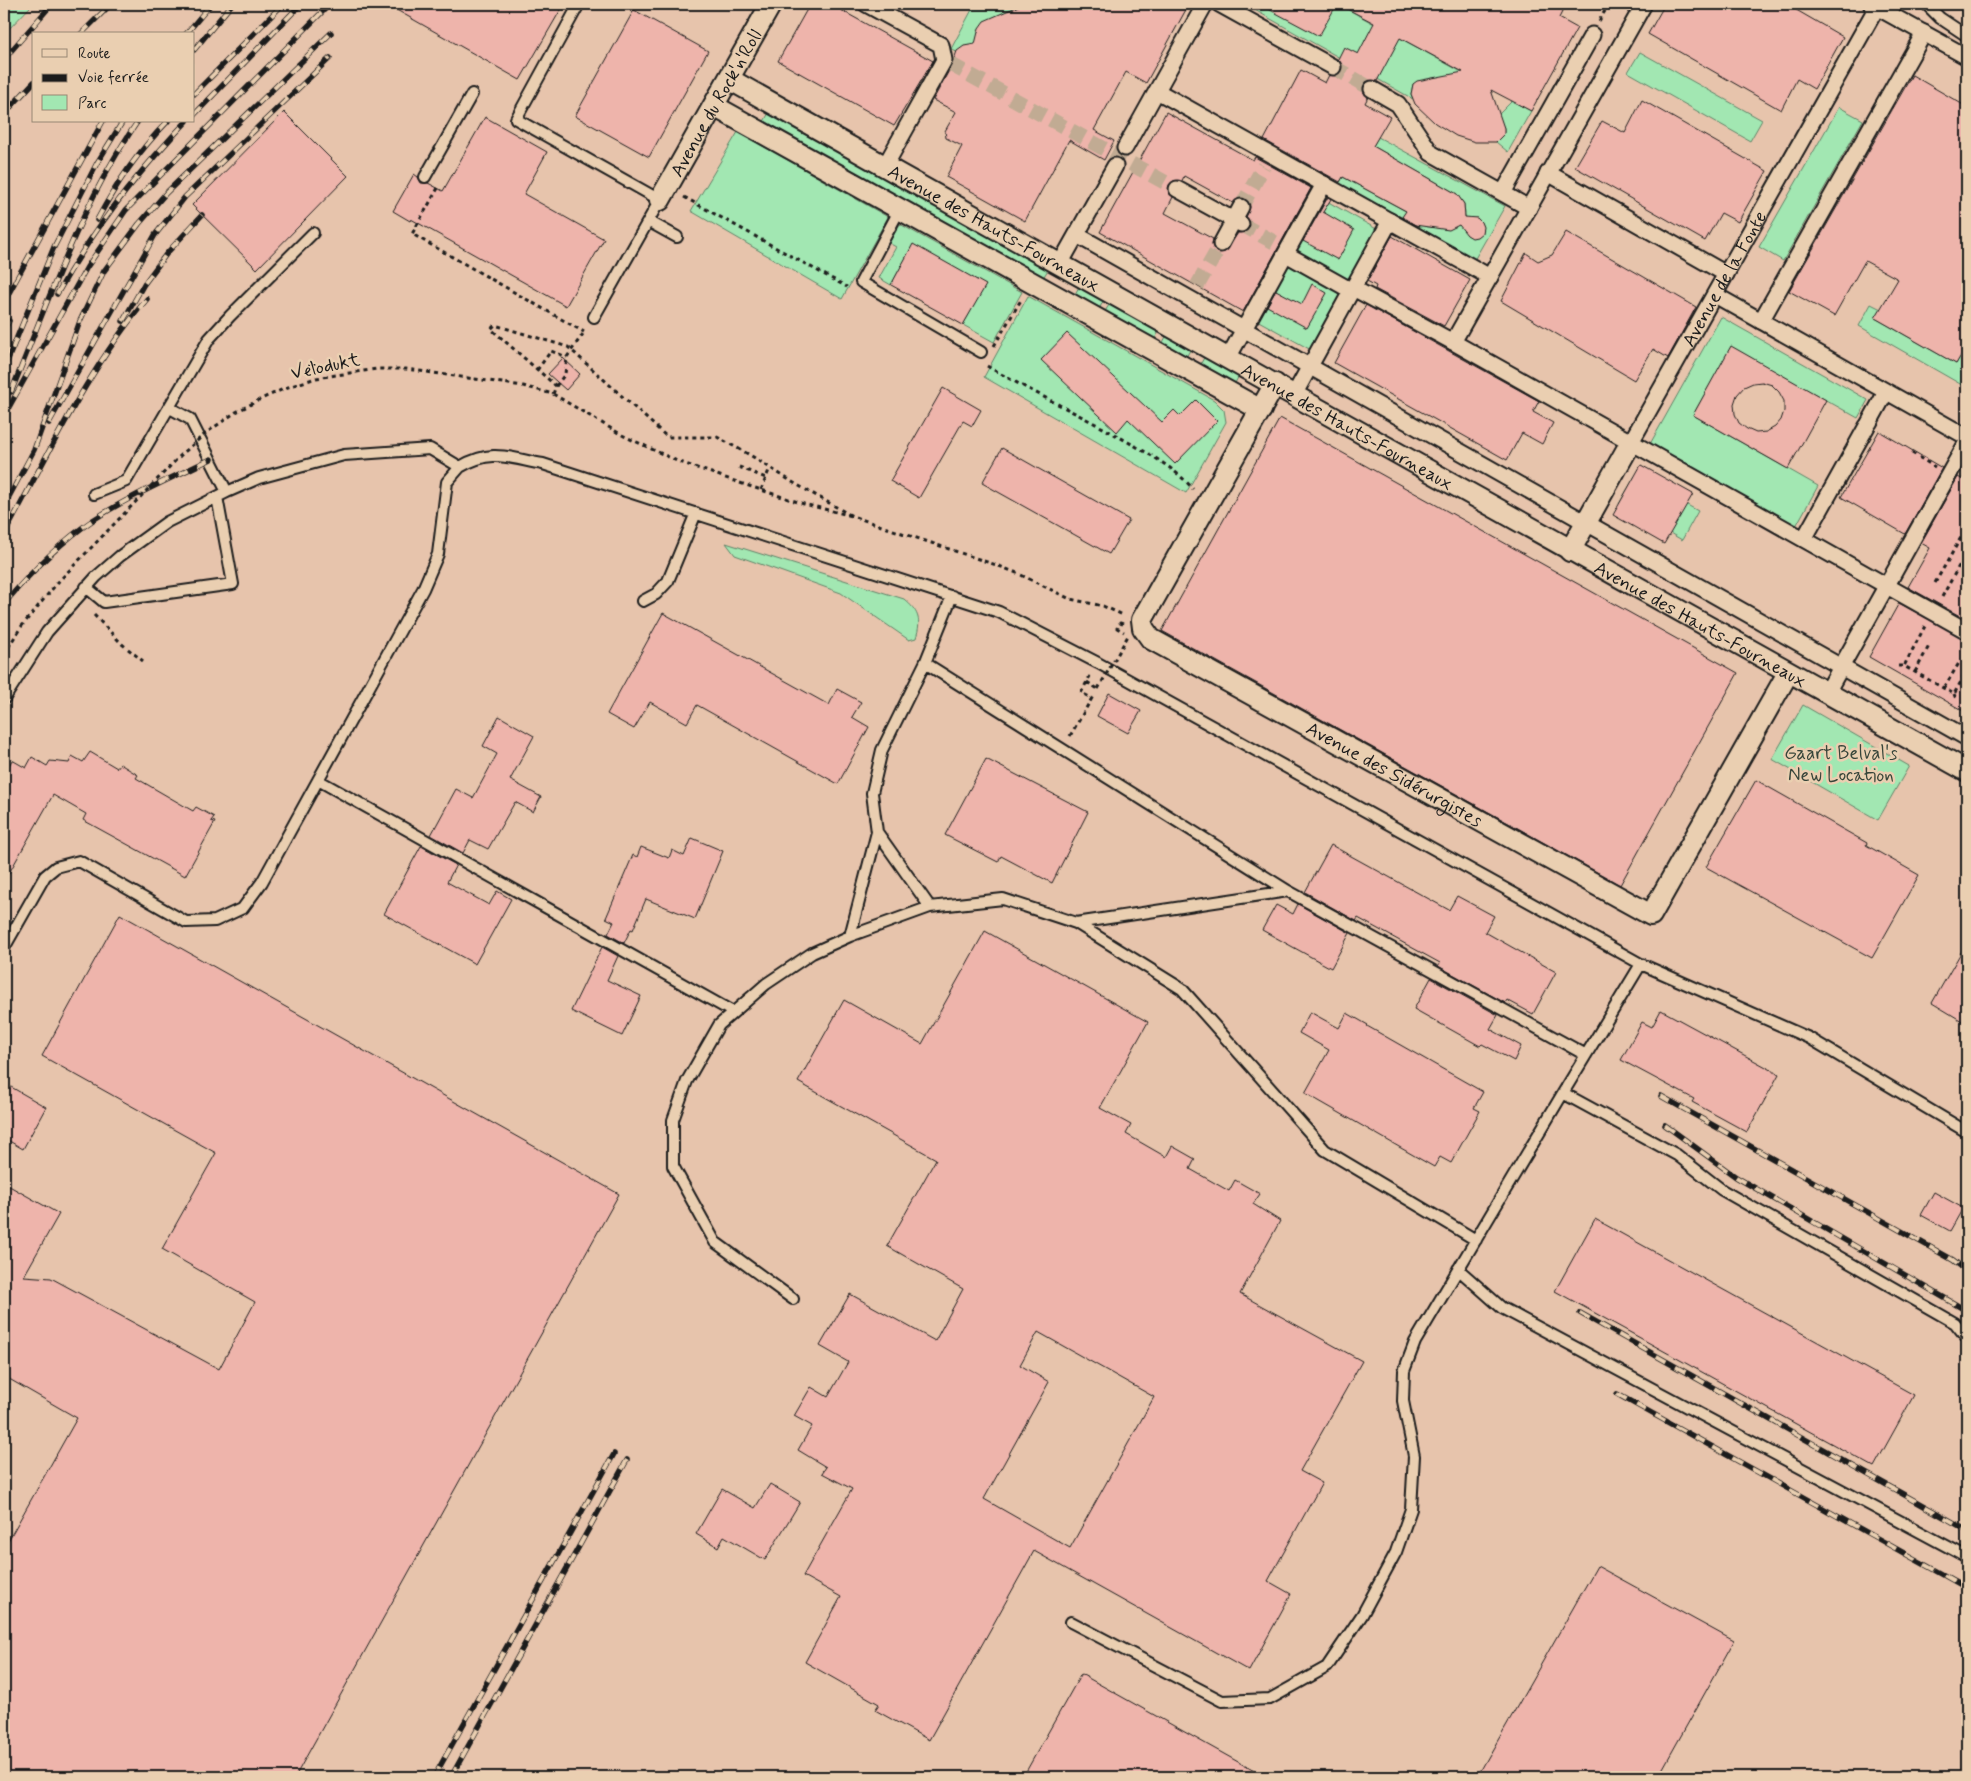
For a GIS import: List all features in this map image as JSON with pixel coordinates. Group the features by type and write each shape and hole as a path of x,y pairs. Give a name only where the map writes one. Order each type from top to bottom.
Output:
{"street":[{"name":"Avenue du Rock'n'Roll","path":"664,194 771,4"},
{"path":"866,4 941,46 947,62 884,166"},
{"path":"1125,148 1205,4"},
{"path":"1219,4 1333,67"},
{"path":"1453,342 1644,4"},
{"path":"1877,5 1967,57"},
{"name":"Avenue de la Fonte","path":"1570,551 1877,5"},
{"path":"1761,321 1882,118 1924,33"},
{"path":"1503,193 1592,35"},
{"name":"Avenue des Hauts-Fourneaux","path":"729,79 1788,673 1967,771"},
{"path":"1372,89 1398,104 1431,153 1529,208"},
{"path":"1157,91 1267,160 1324,184 1490,277"},
{"name":"Avenue des Hauts-Fourneaux","path":"714,106 1261,410"},
{"path":"1060,264 1115,166"},
{"path":"1548,173 1726,274"},
{"path":"1228,358 1285,250 1324,184"},
{"path":"1177,188 1239,217 1221,244"},
{"path":"1294,395 1390,221"},
{"name":"Avenue des Hauts-Fourneaux","path":"1077,235 1194,293 1244,329 1967,738"},
{"path":"1285,250 1352,289 1453,342 1967,632"},
{"path":"1714,295 1967,437"},
{"path":"1135,627 1275,384"},
{"path":"1804,540 1886,392"},
{"path":"1826,694 1967,442"},
{"name":"Avenue des Sidérurgistes","path":"1135,627 1143,628 1151,640 1651,915 1788,673"}],"lane":[{"path":"1926,4 1940,18 1967,36"},
{"path":"578,6 516,119 664,194 594,318"},
{"path":"425,177 472,94"},
{"path":"900,209 861,282 984,356"},
{"path":"648,221 677,237"},
{"path":"94,494 126,481 209,339 313,233"},
{"path":"170,408 190,419 227,492"},
{"path":"4,699 47,632 86,587 120,556 168,522 217,497 258,478 344,455 430,449 460,467"},
{"path":"4,948 45,876 56,867 79,861 186,922 216,921 243,908 262,882 423,589 438,554 447,482 460,467 475,458 491,455 543,464 999,612 1098,663 1641,964 1809,1038 1967,1132"},
{"path":"86,587 104,602 232,584 217,497"},
{"path":"643,601 656,594 668,581 696,513"},
{"path":"850,936 877,832 872,793 882,750 924,663 952,596"},
{"path":"924,663 1288,891 1586,1055"},
{"path":"318,780 733,1012"},
{"path":"877,832 930,907"},
{"path":"1076,923 1288,891"},
{"path":"793,1299 714,1242 673,1166 673,1120 687,1081 719,1025 766,984 812,953 850,936 930,907 1003,899 1076,923 1182,988 1324,1150 1476,1240"},
{"path":"1072,1622 1222,1700 1270,1699 1328,1667 1362,1615 1396,1552 1411,1508 1414,1456 1403,1401 1404,1372 1415,1342 1562,1093 1641,964"},
{"path":"1562,1093 1677,1155 1722,1190 1955,1323 1967,1338"},
{"path":"1458,1269 1502,1308 1967,1558"}],"path":[{"path":"440,184 412,234 584,332 567,356 565,374 556,386 553,394"},
{"path":"664,194 849,288 861,282"},
{"path":"994,347 1031,282"},
{"path":"556,386 491,329 495,324 568,346 667,437 717,438 750,455 852,516 1017,573 1070,600 1103,606 1131,619 1135,627 1098,689 1087,682"},
{"path":"537,370 551,351 567,356"},
{"path":"984,356 984,365 1157,458 1190,486"},
{"name":"Vëlodukt","path":"4,654 22,627 58,582 180,456 236,412 261,399 316,378 377,369 406,369 523,386 553,394 630,439 677,461 804,504 852,516"},
{"path":"738,467 766,478"},
{"path":"761,490 770,468"},
{"path":"1935,584 1967,527"},
{"path":"86,587 92,613 122,644 143,661"},
{"path":"1914,672 1929,646"},
{"path":"1063,750 1092,698 1081,692 1098,663"},
{"path":"1944,688 1959,663"},
{"path":"1898,666 1904,666"},
{"path":"1954,694 1956,699"}],"shaded area":[{"path":"33,4 1967,4 1967,1777 4,1777 4,34"}],"green space":[{"path":"11,4 33,4 4,34 4,19"},
{"path":"975,4 1041,4 1001,77 951,49"},
{"path":"1244,4 1338,4 1469,76 1413,84 1411,94 1413,99"},
{"path":"1640,52 1762,120 1750,141 1628,72"},
{"path":"1512,101 1531,111 1508,152 1496,142 1504,134 1504,128 1498,115"},
{"path":"1839,107 1863,120 1783,261 1759,247"},
{"path":"770,111 1051,265 1041,281 762,125"},
{"path":"738,132 888,217 842,299 691,211"},
{"path":"1378,137 1505,206 1473,262 1337,187 1343,177 1437,228 1459,225 1467,235 1479,235 1482,225 1477,218 1468,219 1465,216 1464,204 1457,194 1373,146"},
{"path":"1323,199 1380,231 1351,282 1293,250"},
{"path":"900,224 1022,292 994,342 963,325 985,285 913,245 891,285 879,278 896,247 889,243"},
{"path":"1286,263 1344,295 1313,351 1255,319"},
{"path":"1081,283 1106,296 1098,311 1073,298"},
{"path":"1028,296 1214,400 1224,410 1226,422 1186,493 984,377"},
{"path":"1112,300 1161,327 1154,341 1104,313"},
{"path":"1871,304 1881,309 1875,318 1956,364 1967,345 1967,376 1962,385 1859,326"},
{"path":"1721,317 1868,400 1858,418 1731,347 1693,415 1818,486 1796,526 1650,444"},
{"path":"1169,331 1193,345 1185,359 1161,346"},
{"path":"1207,352 1242,370 1234,385 1199,367"},
{"path":"1635,476 1698,511 1682,540 1619,504"},
{"path":"726,543 904,599 913,607 918,616 919,626 916,638 909,640 841,593 735,555"},
{"name":"Gaart Belval's New Location","path":"1803,705 1909,766 1878,820 1772,759"}],"building":[{"path":"386,4 564,4 520,80"},
{"path":"810,4 830,4 933,61 894,126 778,61"},
{"path":"1023,4 1189,4 1146,83 1126,72 1094,130 1114,141 1104,160 1069,140 1025,221 946,177 962,146 946,138 945,131 956,112 933,100 952,65 957,51 964,46 975,44 979,28 984,21"},
{"path":"1259,4 1337,4 1319,36"},
{"path":"1338,4 1566,4 1559,18 1577,28 1531,111 1491,90 1504,128 1504,134 1496,142 1475,142 1456,136 1435,123 1415,104 1411,94 1413,84 1417,81 1463,72 1400,38 1377,81 1368,81 1364,85 1364,93 1368,97 1365,103 1390,117 1373,146 1457,194 1464,204 1465,217 1477,218 1481,222 1483,227 1482,233 1477,237 1472,238 1467,235 1459,225 1449,230 1415,225 1402,217 1406,211 1343,177 1340,182 1264,140 1301,70 1325,83 1329,75 1337,75 1341,71 1341,63 1338,59 1344,47 1358,54 1374,23"},
{"path":"1665,4 1786,4 1843,37 1814,89 1797,79 1781,110 1648,34"},
{"path":"634,10 708,51 649,157 575,116"},
{"path":"1912,75 1967,107 1967,345 1956,364 1875,318 1898,279 1865,261 1834,316 1789,291"},
{"path":"1642,100 1767,171 1738,222 1721,213 1705,241 1575,167 1602,121 1625,133"},
{"path":"284,112 348,176 257,269 192,205"},
{"path":"1166,112 1253,160 1255,157 1311,188 1243,312 1100,232","holes":["1184,176 1233,203 1241,198 1249,203 1250,207 1246,217 1250,223 1249,228 1245,232 1238,233 1225,252 1216,252 1212,245 1213,239 1165,213 1173,197 1169,193 1169,185 1173,181 1182,181"]},
{"path":"485,117 547,152 524,194 604,239 566,306 411,219 410,221 393,211 414,174 421,183 428,183 443,191"},
{"path":"1328,197 1331,199 1323,212 1354,230 1338,260 1303,241"},
{"path":"1566,232 1696,307 1668,358 1653,349 1634,380 1501,301 1526,253 1538,261 1552,255"},
{"path":"1392,236 1470,280 1444,326 1375,289 1376,286 1367,281"},
{"path":"913,244 986,285 963,325 891,285"},
{"path":"1312,284 1327,293 1307,328 1267,306 1276,290 1302,304"},
{"path":"1366,305 1539,401 1533,412 1553,423 1542,444 1522,433 1507,460 1334,363"},
{"path":"1067,333 1162,422 1174,410 1180,416 1196,400 1217,421 1175,464 1128,419 1117,432 1041,360"},
{"path":"1731,346 1826,400 1788,469 1693,415","holes":["1762,382 1772,385 1784,401 1784,411 1781,420 1775,427 1766,432 1756,433 1747,429 1739,423 1735,414 1734,404 1737,395 1744,387 1753,383"]},
{"path":"563,358 580,374 566,390 548,374"},
{"path":"943,388 981,410 972,426 963,421 919,498 890,481"},
{"path":"1280,418 1738,673 1620,885 1162,631"},
{"path":"1879,431 1942,468 1905,534 1841,497"},
{"path":"1002,448 1129,520 1109,554 982,483"},
{"path":"1641,465 1693,494 1664,544 1613,515"},
{"path":"1958,477 1967,482 1967,620 1908,587 1930,548 1921,543"},
{"path":"1899,603 1967,640 1967,713 1869,657"},
{"path":"663,613 829,705 837,689 861,702 852,717 869,727 838,784 697,705 687,723 650,702 634,729 607,714"},
{"path":"1109,693 1141,711 1128,733 1097,716"},
{"path":"499,716 534,736 510,780 541,797 533,812 515,802 488,849 470,840 463,853 431,835 456,789 473,798 497,754 483,746"},
{"path":"90,752 117,768 120,764 138,775 136,778 193,811 196,807 214,817 211,821 215,822 185,876 83,820 86,814 53,795 4,882 4,775 12,760 26,768 32,757 47,766 50,761 69,763 72,756 83,762"},
{"path":"986,759 1088,812 1052,883 1001,856 998,862 945,835"},
{"path":"1756,780 1919,875 1872,958 1706,867"},
{"path":"692,838 723,851 695,919 646,899 633,930 631,929 624,943 608,934 614,922 606,918 633,855 637,857 641,847 669,858 672,850 684,856"},
{"path":"1331,845 1449,910 1457,896 1494,916 1485,932 1556,972 1533,1014 1507,1000 1505,1003 1438,966 1440,963 1358,918 1356,921 1305,892"},
{"path":"421,846 456,865 447,882 489,905 497,891 511,899 475,964 384,914"},
{"path":"1298,904 1350,933 1331,968 1262,930 1276,905 1293,914"},
{"path":"120,914 619,1194 295,1777 4,1777 4,1548 77,1418 4,1376 4,1183 59,1214 24,1276 51,1278 219,1369 255,1302 162,1249 216,1153 42,1056"},
{"path":"985,931 1148,1022 1100,1108 1131,1125 1126,1134 1166,1157 1172,1146 1195,1159 1190,1169 1229,1191 1235,1180 1260,1194 1253,1204 1280,1221 1240,1294 1362,1361 1300,1471 1322,1483 1268,1581 1291,1594 1249,1671 1034,1551 929,1740 875,1710 879,1704 805,1662 841,1597 803,1576 852,1489 822,1473 826,1467 798,1450 812,1426 794,1416 811,1387 828,1397 848,1362 820,1346 850,1294 935,1341 963,1289 887,1246 936,1159 798,1082 844,1000 922,1044","holes":["1038,1332 1154,1397 1070,1548 984,1499 1049,1382 1020,1365"]},
{"path":"1967,942 1967,1024 1932,1003"},
{"path":"602,947 618,956 607,980 641,996 622,1036 571,1011"},
{"path":"1431,978 1498,1015 1490,1029 1521,1046 1514,1061 1482,1044 1480,1046 1414,1009"},
{"path":"1661,1010 1779,1074 1747,1132 1692,1102 1694,1099 1621,1060 1642,1022 1652,1027"},
{"path":"1310,1012 1339,1028 1347,1013 1483,1092 1474,1108 1480,1111 1451,1163 1440,1157 1434,1167 1305,1093 1329,1050 1299,1033"},
{"path":"4,1083 46,1107 23,1149 4,1138"},
{"path":"1934,1192 1963,1208 1950,1231 1921,1215"},
{"path":"1595,1219 1914,1395 1874,1467 1555,1291"},
{"path":"770,1484 800,1502 765,1560 724,1536 718,1547 696,1534 722,1489 755,1508"},
{"path":"1597,1566 1734,1641 1658,1777 1477,1777"},
{"path":"1081,1674 1265,1777 1023,1777"}],"tunnel":[{"path":"950,64 1177,189"},
{"path":"1333,67 1372,89"},
{"path":"1241,207 1264,166"},
{"path":"1241,224 1283,247"},
{"path":"1197,286 1221,244"}],"railway":[{"path":"4,59 52,4"},
{"path":"83,32 111,4"},
{"path":"188,32 211,4"},
{"path":"195,49 232,4"},
{"path":"195,93 283,4"},
{"path":"195,114 301,4"},
{"path":"4,416 87,267 126,210 330,4"},
{"path":"4,506 34,450 80,321 104,271 139,224 166,193 331,33"},
{"path":"49,423 155,235 185,197 330,58"},
{"path":"4,114 32,84"},
{"path":"4,302 102,122"},
{"path":"4,369 54,247 97,163 122,122"},
{"path":"11,392 67,253 99,185 137,122"},
{"path":"97,220 129,168 167,122"},
{"path":"57,294 85,248 116,204 186,122"},
{"path":"123,321 144,284 167,253 202,215"},
{"path":"4,535 88,383 126,325 147,299"},
{"path":"4,330 9,321"},
{"path":"4,604 24,581 68,538 93,520 136,495 211,459"},
{"path":"1661,1096 1953,1260 1967,1271"},
{"path":"1665,1125 1736,1177 1967,1311"},
{"path":"1580,1313 1967,1530"},
{"path":"1617,1394 1967,1588"},
{"path":"434,1777 614,1454"},
{"path":"451,1777 627,1460"}]}
